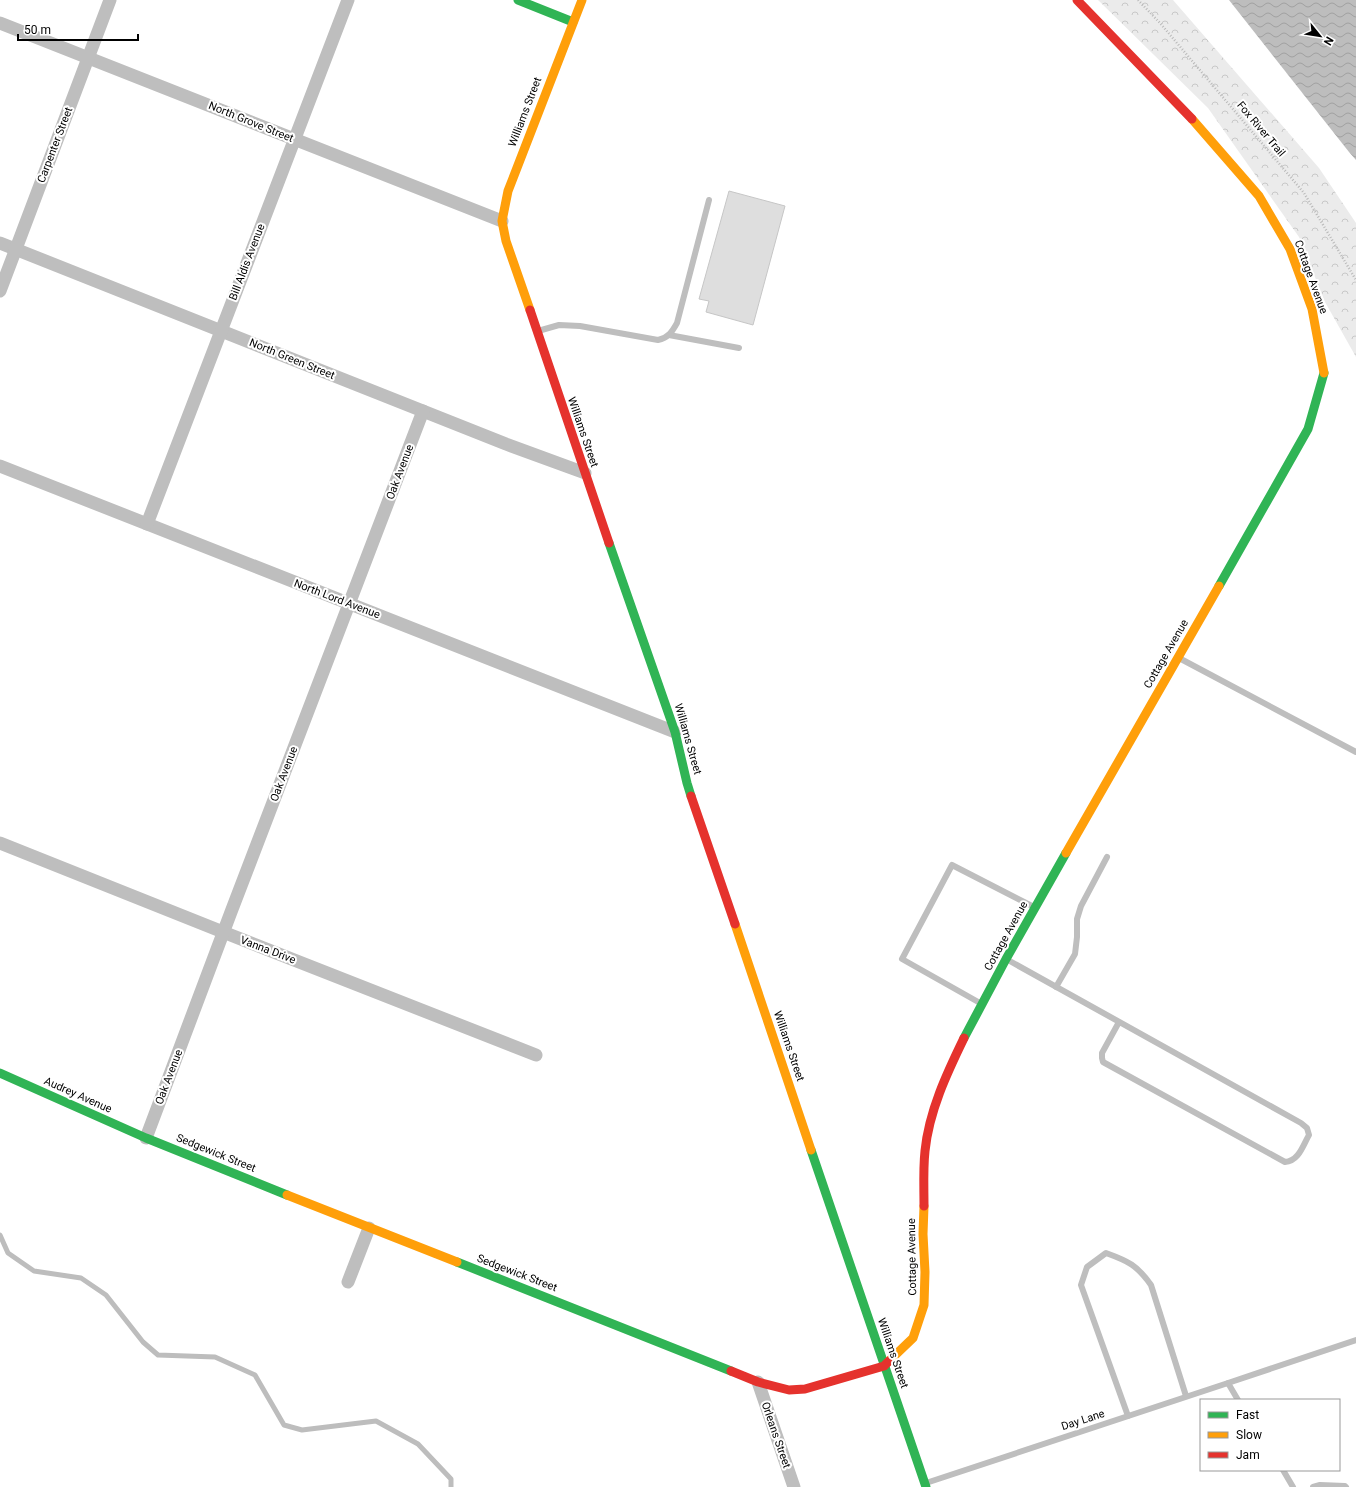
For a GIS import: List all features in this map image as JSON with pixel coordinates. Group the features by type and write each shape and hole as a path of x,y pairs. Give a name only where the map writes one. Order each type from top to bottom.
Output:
{"street":[{"name":"Carpenter Street","path":"0,291 110,0"},
{"name":"Bill Aldis Avenue","path":"147,524 348,0"},
{"path":"518,0 573,22"},
{"name":"Williams Street","path":"582,0 511,180 502,221 506,241 584,473 675,732 687,783 925,1485"},
{"name":"Cottage Avenue","path":"884,1366 913,1338 924,1305 925,1272 923,1234 925,1150 937,1101 950,1065 1006,959 1308,429 1324,373 1312,309 1290,249 1259,196 1185,110 1077,0"},
{"name":"North Grove Street","path":"0,23 502,221"},
{"name":"North Green Street","path":"0,244 584,473"},
{"name":"Oak Avenue","path":"146,1138 424,411"},
{"name":"North Lord Avenue","path":"0,466 675,732"},
{"name":"Vanna Drive","path":"0,843 536,1055"},
{"name":"Audrey Avenue","path":"0,1073 146,1138"},
{"name":"Sedgewick Street","path":"146,1138 758,1382 789,1390 805,1390 884,1366"},
{"path":"348,1282 369,1228"},
{"name":"Orleans Street","path":"758,1382 794,1487"}],"lane":[{"path":"537,332 559,325 580,326 658,340 669,335 676,323 709,200"},
{"path":"669,335 739,348"},
{"path":"1178,658 1356,752"},
{"path":"1056,987 1075,954 1077,919 1081,906 1107,857"},
{"path":"982,1004 902,958 952,865 1035,908"},
{"path":"1006,959 1301,1123 1307,1128 1309,1135 1296,1159 1291,1162 1285,1162 1103,1062 1102,1053 1119,1022"},
{"path":"1128,1416 1081,1285 1087,1267 1106,1253 1126,1260 1141,1272 1150,1285 1186,1396"},
{"name":"Day Lane","path":"925,1485 1356,1340"},
{"path":"1228,1383 1237,1399"},
{"path":"1284,1471 1293,1487"},
{"path":"1313,1487 1320,1485 1346,1487"}],"path":[{"name":"Fox River Trail","path":"1138,0 1160,22 1304,193 1356,280"}],"green space":[{"path":"1098,0 1173,0 1319,168 1356,223 1356,357 1325,302 1299,237 1208,108"}],"water":[{"path":"1229,0 1356,0 1356,160 1349,152"}],"building":[{"path":"729,191 785,206 753,325 706,312 709,301 699,299"}],"waterway":[{"path":"0,1235 8,1253 34,1271 81,1278 106,1295 143,1342 158,1355 215,1357 255,1375 284,1425 302,1430 376,1421 418,1444 451,1479 451,1487"}],"traffic: fast":[{"path":"518,0 573,22"},
{"path":"1219,586 1308,429 1324,373"},
{"path":"609,543 675,732 691,796"},
{"path":"964,1038 1006,959 1066,853"},
{"path":"0,1073 146,1138 287,1195"},
{"path":"811,1150 926,1487"},
{"path":"457,1262 731,1371"}],"traffic: slow":[{"path":"530,310 506,241 502,221 508,191 582,0"},
{"path":"1192,119 1259,196 1290,249 1312,309 1324,373"},
{"path":"1066,853 1219,586"},
{"path":"735,924 811,1150"},
{"path":"287,1195 457,1262"},
{"path":"889,1361 913,1338 924,1305 924,1206"}],"traffic: jam":[{"path":"1077,0 1192,119"},
{"path":"530,310 609,543"},
{"path":"691,796 735,924"},
{"path":"924,1206 924,1158 930,1121 945,1079 964,1038"},
{"path":"731,1371 758,1382 789,1390 805,1389 884,1366 889,1361"}]}
